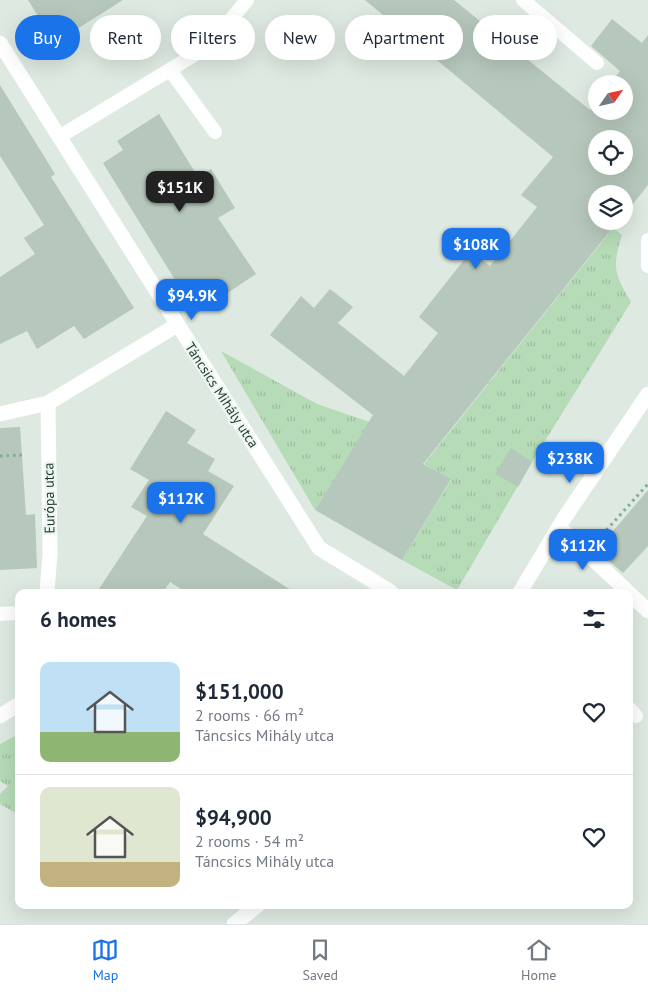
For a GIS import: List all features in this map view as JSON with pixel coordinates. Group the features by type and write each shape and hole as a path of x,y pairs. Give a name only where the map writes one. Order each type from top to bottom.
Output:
{"street":[{"name":"Táncsics Mihály utca","path":"0,43 319,548 386,589"},
{"path":"0,414 48,403 177,325"},
{"path":"525,589 559,527 648,394"},
{"name":"Európa utca","path":"48,403 50,554 48,589"},
{"path":"559,527 625,589"},
{"path":"633,597 648,611"},
{"path":"0,716 15,707"},
{"path":"234,924 253,909"}],"lane":[{"path":"59,137 209,46 247,0"},
{"path":"523,0 597,63"},
{"path":"170,70 215,132"},
{"path":"648,240 648,266"},
{"path":"0,614 15,613"}],"path":[{"path":"586,553 648,484"}],"green space":[{"path":"611,230 616,230 622,235 617,255 616,270 631,302 532,462 458,589 402,560 451,480 424,464"},
{"path":"221,351 317,404 393,430 364,430 315,510"},
{"path":"15,736 15,813 0,804 0,794 8,786 0,781 0,744"}],"building":[{"path":"28,0 123,0 99,15 90,15 90,21 80,27 80,15 37,15"},
{"path":"365,0 454,0 473,15 473,60 528,60 588,108 588,120 633,120 633,75 617,75 620,71 591,46 612,19 642,43 648,35 648,185 633,204 633,185 588,185 588,230 611,230 423,464 451,479 402,560 315,510 373,415 270,335 301,296 314,308 330,289 353,307 338,323 404,376 438,333 419,317 471,251 490,266 537,207 521,195 553,157 437,60 463,60 463,15 383,15"},
{"path":"0,85 55,174 51,177 134,308 84,339 74,326 37,349 27,331 0,344 0,277 35,254 24,238 44,225 0,156"},
{"path":"159,114 198,177 211,169 235,208 218,218 256,274 196,314 103,163 123,150 117,141"},
{"path":"166,411 196,430 187,443 215,459 208,471 234,486 203,534 289,589 181,589 170,582 165,589 99,589 147,516 131,507 149,480 130,469"},
{"path":"20,427 26,515 35,514 37,568 0,570 0,428"},
{"path":"511,448 532,462 518,487 495,474"},
{"path":"648,490 648,546 623,573 597,550"}]}
